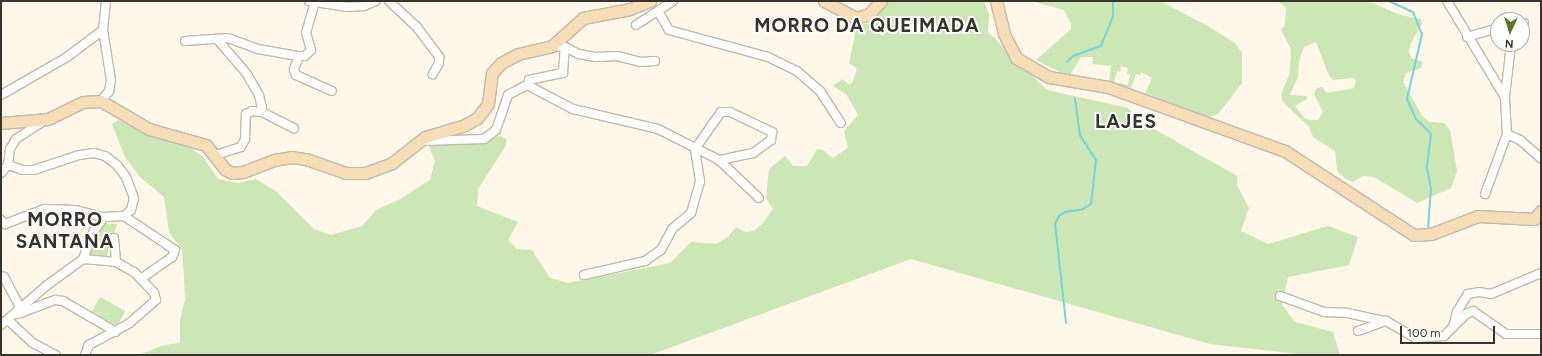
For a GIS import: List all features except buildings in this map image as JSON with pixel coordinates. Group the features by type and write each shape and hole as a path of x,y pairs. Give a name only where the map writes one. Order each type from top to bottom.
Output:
{"street":[{"path":"101,101 109,91 111,80 103,30 106,1"},
{"path":"332,91 296,75 294,69 299,57 310,51 306,33 313,2 346,7 364,6 376,1"},
{"path":"390,1 414,23 439,57 439,63 433,74"},
{"path":"637,7 650,1"},
{"path":"552,46 583,18 637,7 658,1"},
{"path":"636,25 673,1"},
{"path":"824,1 837,6 856,18 869,14 881,1"},
{"path":"996,1 1004,34 1016,58 1049,77 1108,87 1285,151 1414,235 1431,234 1478,216 1534,219 1541,211"},
{"path":"1447,1 1467,37 1505,98"},
{"path":"658,11 669,30 768,57 797,71 820,91 841,123"},
{"path":"1,96 67,57 103,30"},
{"path":"1467,37 1490,30"},
{"path":"216,39 240,64 254,86 261,103 262,112"},
{"path":"185,41 232,39 258,49 299,57"},
{"path":"1,173 8,165 10,148 16,139 48,119 83,102 101,101 149,129 206,144 216,155 225,169 232,173 243,172 274,160 292,157 306,159 346,173 364,173 392,163 418,141 472,122 482,114 488,104 492,73 501,63 518,54 552,46 565,47 578,54 596,57 617,56 641,62 655,61"},
{"path":"529,80 563,73 565,47"},
{"path":"1485,194 1507,134 1505,98 1510,52"},
{"path":"418,141 484,139 496,130 508,94 526,85 568,107 649,125 719,160 759,198"},
{"path":"584,275 645,261 661,250 672,229 686,219 692,210 700,181 695,149 724,111 772,132 771,140 753,152 719,160"},
{"path":"216,155 241,148 245,139 246,114 252,112 262,112 294,128"},
{"path":"1,123 48,119"},
{"path":"1507,134 1520,140 1541,158"},
{"path":"8,165 23,170 34,170 86,153 105,156 122,171 132,190 134,205 124,216"},
{"path":"1,220 5,224 44,209 75,210 104,217 124,216 175,250 172,257 142,278"},
{"path":"56,355 33,344 8,320 22,311 46,286 83,259 94,231 104,217"},
{"path":"114,238 116,262"},
{"path":"83,259 116,262 142,278 156,300 152,306 116,332 89,345 85,355"},
{"path":"1453,330 1457,312 1468,294 1479,292 1491,294 1541,273"},
{"path":"1,276 4,277 22,311"},
{"path":"1280,296 1324,312 1386,321 1415,338 1439,338 1453,330 1466,314 1473,311 1506,334 1541,334"},
{"path":"22,311 55,300 63,301 116,332"},
{"path":"1358,331 1386,321"}],"green space":[{"path":"888,1 984,1 989,14 988,32 1047,90 1128,108 1140,121 1237,176 1237,185 1249,208 1241,231 1268,244 1328,226 1358,237 1349,265 1288,277 1282,305 1295,322 1333,332 1340,355 1307,355 1210,344 911,259 650,355 139,355 164,345 180,343 180,320 185,300 182,250 169,232 164,197 140,177 125,157 112,124 118,120 148,135 190,147 203,157 218,179 238,183 256,179 277,192 314,229 331,235 362,226 376,210 400,199 430,180 435,161 429,146 449,145 500,136 507,139 505,147 478,189 477,206 518,222 508,240 517,249 532,250 550,278 568,283 670,263 691,242 716,244 728,237 736,227 746,232 754,231 763,223 773,209 766,198 769,169 785,156 793,166 807,166 817,149 823,150 833,158 848,148 844,131 858,115 846,94 833,86 842,79 850,85 853,81 857,68 849,63 857,25 869,23"},
{"path":"1032,1 1160,1 1206,25 1235,43 1242,53 1242,83 1218,114 1207,118 1145,93 1152,78 1141,72 1140,75 1136,74 1131,88 1109,83 1111,66 1092,64 1093,57 1081,57 1069,77 1036,60 1071,29 1071,24 1064,10","holes":["1121,66 1128,68 1127,74 1130,74 1128,85 1114,82 1117,71 1120,72"]},
{"path":"1278,1 1367,1 1401,15 1421,19 1422,24 1411,43 1409,51 1411,58 1423,62 1421,68 1406,73 1403,82 1423,117 1430,122 1444,123 1450,130 1457,171 1451,188 1417,203 1374,177 1363,176 1353,182 1344,178 1337,170 1335,151 1313,137 1309,127 1282,101 1282,92 1290,73 1291,49 1281,30 1285,25 1286,8","holes":["1316,42 1329,76 1333,80 1354,78 1356,81 1354,88 1327,93 1322,87 1317,88 1314,94 1323,112 1318,120 1305,119 1295,106 1307,99 1307,96 1290,95 1298,77 1299,61 1304,47"]},
{"path":"100,223 117,224 106,259 90,256 95,233"},
{"path":"100,297 125,311 117,326 92,312"}],"waterway":[{"path":"1067,62 1073,56 1101,46 1113,17 1113,1"},
{"path":"1389,1 1413,12 1422,34 1407,99 1416,119 1431,134 1427,168 1431,188 1428,229"},
{"path":"1066,323 1055,224 1059,216 1065,212 1083,209 1091,204 1096,160 1080,135 1075,98"}],"district":[{"name":"MORRO DA QUEIMADA","path":"867,26"},
{"name":"LAJES","path":"1126,122"},
{"name":"MORRO SANTANA","path":"65,231"}]}
